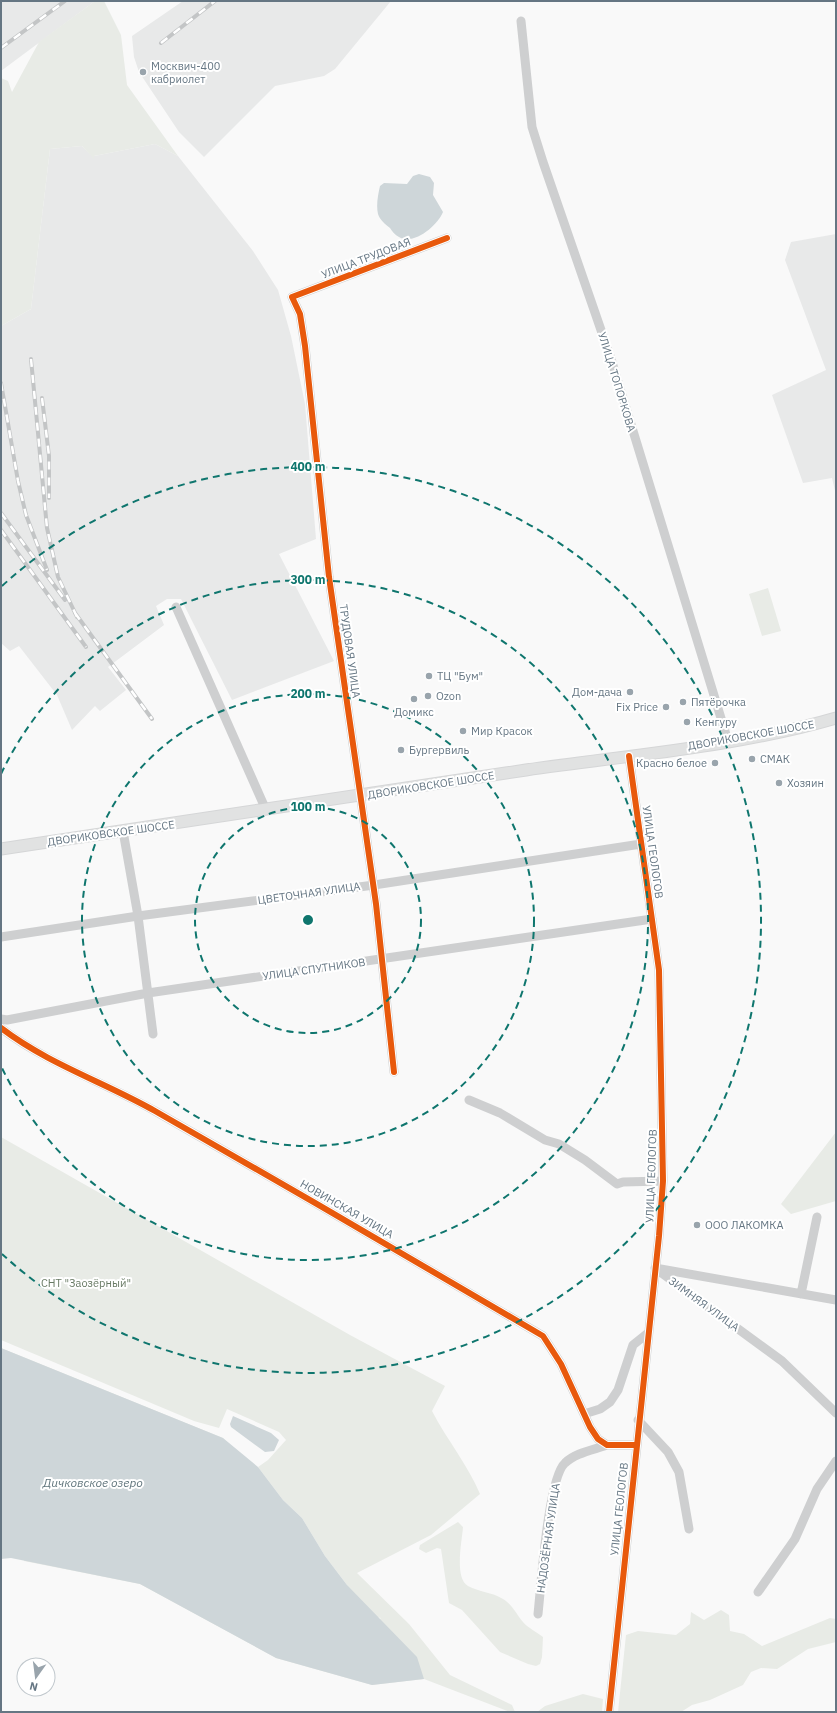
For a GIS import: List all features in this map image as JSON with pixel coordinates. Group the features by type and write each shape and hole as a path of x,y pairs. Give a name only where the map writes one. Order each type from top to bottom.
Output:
{"main road":[{"name":"ДВОРИКОВСКОЕ ШОССЕ","path":"1,849 629,756 790,730 836,718"}],"street":[{"name":"УЛИЦА ТОПОРКОВА","path":"521,21 532,127 611,359 728,740"},
{"name":"УЛИЦА ТРУДОВАЯ","path":"292,297 447,238"},
{"name":"ТРУДОВАЯ УЛИЦА","path":"292,297 300,314 303,333 329,578 374,885 394,1072"},
{"path":"176,607 266,810"},
{"name":"УЛИЦА ГЕОЛОГОВ","path":"609,1712 663,1182 659,970 629,756"},
{"path":"123,831 138,916 153,1034"},
{"name":"ЦВЕТОЧНАЯ УЛИЦА","path":"1,937 138,916 374,885 641,844"},
{"name":"УЛИЦА СПУТНИКОВ","path":"1,1019 7,1020 148,993 652,919"},
{"name":"НОВИНСКАЯ УЛИЦА","path":"1,1028 20,1042 58,1063 124,1093 543,1336 561,1364 584,1414 598,1439 606,1445"},
{"path":"469,1100 500,1113 545,1140 559,1144 585,1160 617,1184 630,1182 663,1182"},
{"path":"802,1294 817,1217"},
{"name":"ЗИМНЯЯ УЛИЦА","path":"655,1268 836,1300"},
{"name":"ЗИМНЯЯ УЛИЦА","path":"655,1268 782,1361 836,1414"},
{"path":"584,1414 600,1410 610,1402 618,1390 633,1345 648,1334"},
{"path":"638,1420 668,1452 679,1472 689,1529"},
{"path":"606,1445 636,1446"},
{"name":"НАДОЗЁРНАЯ УЛИЦА","path":"538,1614 552,1497 559,1469 565,1462 581,1454 606,1445"},
{"path":"758,1592 795,1539 817,1490 836,1461"}],"shaded area":[{"path":"1,1 95,1 1,71"},
{"path":"183,1 391,1 335,69 324,76 275,86 204,157 179,132 139,72 134,57 132,36"},
{"path":"155,144 178,156 253,251 278,290 291,336 305,404 316,539 279,554 334,661 232,700 181,599 167,599 156,606 164,625 108,667 126,690 100,711 95,706 72,730 57,695 19,646 10,651 1,643 1,326 31,309 50,149 82,146 94,158 94,156"},
{"path":"836,234 836,495 832,478 803,483 772,395 826,370 785,260 791,242"}],"green space":[{"path":"95,1 104,1 121,35 127,85 178,156 155,144 94,156 94,159 82,146 50,149 31,309 1,326 1,78 8,81 12,92 39,42"},
{"path":"768,588 781,631 762,636 749,594"},
{"path":"836,1132 836,1201 791,1214 781,1204"},
{"name":"СНТ \"Заозёрный\"","path":"1,1137 350,1335 445,1386 432,1411 470,1473 480,1494 431,1535 357,1573 409,1624 450,1675 512,1705 515,1712 510,1712 424,1679 372,1685 276,1658 140,1584 24,1561 1,1389 1,1348 223,1438 360,1633 381,1618 360,1614 347,1585 325,1556 302,1518 283,1500 258,1467 268,1460 286,1440 279,1432 227,1409 219,1428 194,1421 1,1340"},
{"path":"458,1522 463,1527 460,1550 460,1568 464,1582 472,1588 494,1595 506,1601 525,1624 543,1637 542,1657 540,1664 536,1666 528,1664 500,1652 462,1610 449,1603 441,1549 437,1548 426,1553 419,1549 420,1545"},
{"path":"721,1610 729,1615 730,1631 744,1634 762,1646 830,1618 836,1619 836,1642 808,1649 777,1669 761,1668 751,1672 743,1685 710,1700 692,1705 681,1712 618,1712 626,1635 638,1631 676,1635 690,1624 691,1612 704,1620"},
{"path":"583,1694 603,1699 602,1712 537,1712 545,1706"}],"water":[{"path":"419,174 430,177 434,183 433,195 443,212 436,223 425,233 412,239 405,239 395,234 379,216 377,204 379,189 384,183 407,184 413,176"},
{"name":"Дичковское озеро","path":"1,1348 223,1438 258,1467 283,1500 302,1518 325,1556 347,1585 417,1657 424,1679 372,1685 276,1658 140,1584 11,1558 1,1559"},
{"path":"233,1416 271,1433 279,1440 274,1451 265,1452 231,1427 230,1424"}],"railway":[{"path":"1,48 65,1"},
{"path":"161,43 215,1"},
{"path":"31,359 47,528 58,577 77,617"},
{"path":"1,383 18,481 26,515 47,570"},
{"path":"42,398 49,456 49,498"},
{"path":"1,513 65,600"},
{"path":"1,530 86,647"},
{"path":"75,613 152,719"}],"cycle path":[{"path":"394,1072 376,904 329,577 305,346 300,314 292,297 447,238"},
{"path":"609,1712 659,1236 663,1181 659,970 629,756"},
{"path":"1,1028 38,1052 155,1111 543,1336 561,1364 590,1427 598,1439 607,1445 636,1445"}],"place":[{"name":"Москвич-400 кабриолет","path":"143,72"},
{"name":"ТЦ \"Бум\"","path":"429,676"},
{"name":"Дом-дача","path":"630,692"},
{"name":"Ozon","path":"428,696"},
{"name":"Домикс","path":"414,699"},
{"name":"Пятёрочка","path":"683,702"},
{"name":"Fix Price","path":"666,707"},
{"name":"Кенгуру","path":"687,722"},
{"name":"Мир Красок","path":"463,731"},
{"name":"Бургервиль","path":"401,750"},
{"name":"СМАК","path":"752,759"},
{"name":"Красно белое","path":"715,763"},
{"name":"Хозяин","path":"779,783"},
{"name":"ООО ЛАКОМКА","path":"697,1225"}]}
